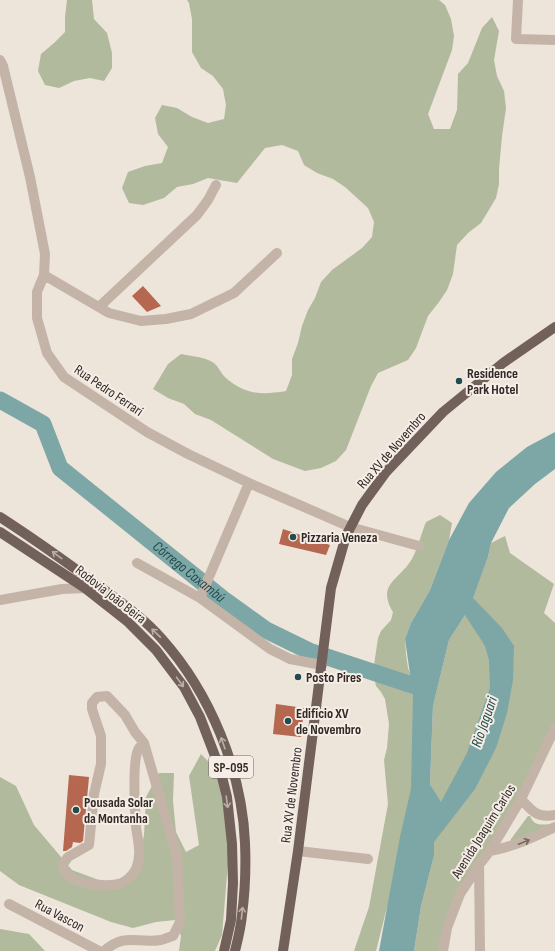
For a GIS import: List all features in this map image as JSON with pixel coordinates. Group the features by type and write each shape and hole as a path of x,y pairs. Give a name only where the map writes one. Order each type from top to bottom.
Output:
{"main road":[{"name":"Rua XV de Novembro","path":"283,951 298,851 331,588 344,540 362,505 386,472 443,412 503,363 555,327"},
{"name":"Rodovia João Beira","path":"0,517 32,538 133,611 162,639 191,677 210,710 223,741 239,796 245,842 242,915 235,951"},
{"name":"Rodovia João Beira","path":"0,532 85,588 127,621 156,650 184,687 200,717 211,743 220,769 227,797 232,844 233,883 231,920 224,951"}],"street":[{"path":"518,0 516,39 555,40"},
{"name":"Rua Pedro Ferrari","path":"0,60 3,66 30,176 45,254 44,276 37,292 36,318 47,353 64,376 147,432 249,483 350,527 419,546"},
{"path":"99,307 197,215 208,200 216,185"},
{"path":"44,276 109,313 141,321 166,319 191,314 234,293 277,253"},
{"path":"201,595 249,483"},
{"path":"137,563 201,595 270,649 290,659 322,664"},
{"path":"0,600 62,589 85,588"},
{"path":"104,951 112,944 127,940 160,940 173,936 180,922 177,856 144,743 135,732 125,715 107,696 97,697 92,703 92,709 101,736 101,764 94,794 89,845 68,857 63,864 64,871 72,878 95,885 119,884 127,880 136,870 140,851 136,827 136,757 138,749 144,743"},
{"name":"Avenida Joaquim Carlos","path":"443,951 447,928 460,894 490,851 521,799 555,728"},
{"path":"521,799 536,814 544,817 555,815"},
{"path":"490,851 511,847 555,827"},
{"path":"298,851 368,859"},
{"path":"479,865 480,951"},
{"name":"Rua Vascon","path":"9,904 99,951"}],"green space":[{"path":"67,0 92,0 94,19 107,33 112,53 112,68 104,81 90,78 74,81 59,88 45,85 38,71 41,54 65,32"},
{"path":"187,0 439,0 445,5 451,19 454,36 452,50 428,114 434,129 450,129 457,110 458,74 468,63 482,28 492,17 499,31 494,60 497,76 504,91 506,108 502,136 499,184 496,198 481,223 468,233 457,245 453,274 447,290 428,316 416,348 408,360 378,373 371,386 346,450 336,461 321,468 305,471 273,459 211,420 195,414 184,404 168,398 153,389 168,364 181,354 206,359 214,363 223,375 233,384 247,391 269,393 286,391 292,375 292,359 302,326 321,282 332,270 362,248 372,237 374,222 368,208 345,187 333,179 317,173 304,165 298,151 282,145 265,148 237,183 208,178 193,184 177,187 164,198 143,205 129,203 122,188 128,172 145,166 162,163 168,147 158,134 155,118 162,105 177,108 192,117 208,123 224,119 226,105 223,89 213,76 201,68 192,52 192,19"},
{"path":"440,515 452,523 449,540 430,590 411,623 405,639 408,668 416,690 417,790 395,882 376,951 354,951 369,907 388,804 384,760 387,748 389,724 385,699 376,686 373,672 378,638 381,631 391,620 393,612 387,595 388,589 410,562 417,548 426,522"},
{"path":"505,536 510,553 554,584 544,613 555,623 555,723 516,805 468,878 439,951 414,951 421,906 434,856 434,842 441,803 430,784 433,706 449,640 468,610 488,557 491,543"},
{"path":"201,754 225,778 230,839 222,935 215,951 179,951 181,936 175,920 156,922 133,928 111,922 19,885 0,871 0,777 16,786 34,825 72,870 104,882 125,886 137,870 144,835 146,797 159,773 174,773 173,801 176,832 186,852 199,845 189,776"},
{"path":"528,816 530,816 534,822 538,824 551,824 511,842 511,839"},
{"path":"0,929 29,934 45,951 0,951"}],"water":[{"name":"Rio Jaguari","path":"555,432 555,469 535,484 509,508 491,543 488,557 473,598 502,628 514,646 513,680 507,713 496,748 475,789 434,842 434,856 421,906 414,951 379,951 400,837 411,789 413,695 405,639 411,623 430,590 449,540 469,503 496,472 527,447","holes":["465,615 485,646 489,660 490,688 467,753 441,802 430,784 433,706 449,640"]}],"building":[{"path":"143,286 161,306 147,312 132,296"},
{"name":"Pizzaria Veneza","path":"283,529 330,545 326,555 279,544"},
{"name":"Edifício XV de Novembro","path":"276,704 304,708 301,737 273,734"},
{"name":"Pousada Solar da Montanha","path":"69,775 89,777 83,841 80,843 73,842 72,847 66,851 63,851"}],"waterway":[{"name":"Córrego Caxambú","path":"0,400 43,424 60,468 223,599 266,630 309,651 421,688"}],"place":[{"name":"Residence Park Hotel","path":"459,381"},
{"name":"Pizzaria Veneza","path":"293,537"},
{"name":"Posto Pires","path":"298,677"},
{"name":"Edifício XV de Novembro","path":"288,721"},
{"name":"Pousada Solar da Montanha","path":"76,810"}]}
